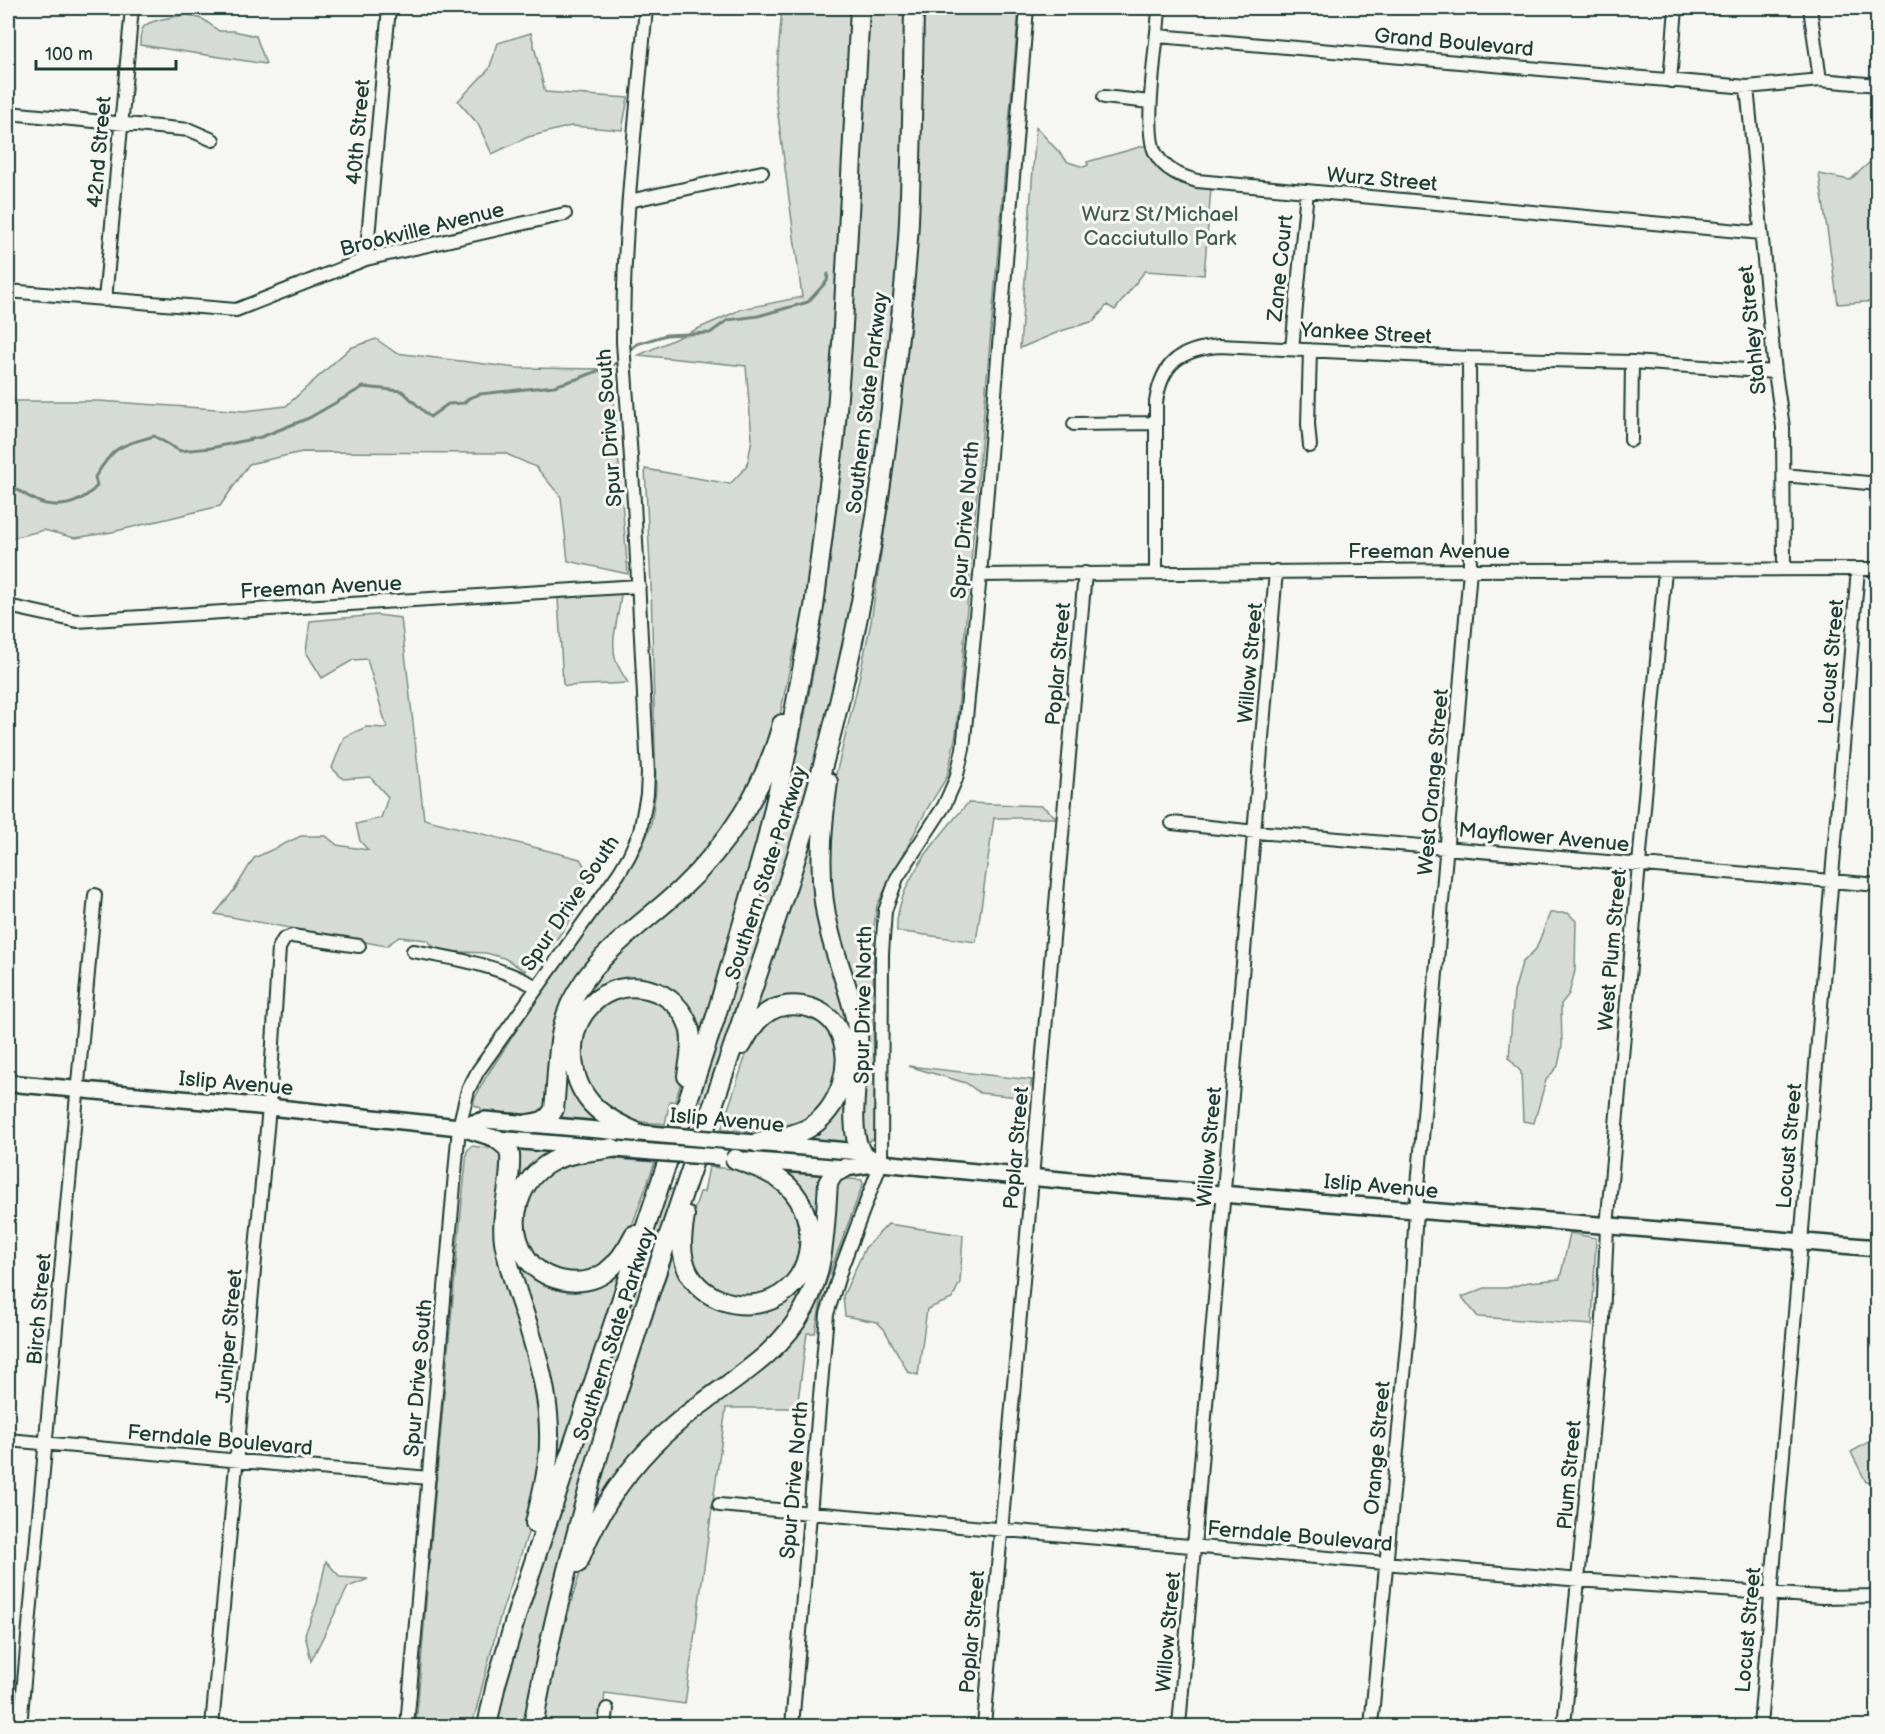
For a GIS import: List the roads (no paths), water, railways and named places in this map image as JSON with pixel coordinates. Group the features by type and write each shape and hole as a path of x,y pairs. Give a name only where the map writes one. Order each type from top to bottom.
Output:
{"highway":[{"name":"Southern State Parkway","path":"487,1726 496,1684 519,1607 653,1199 715,1019 766,843 785,760 814,607 830,483 842,344 860,8"},
{"name":"Southern State Parkway","path":"532,1726 569,1558 609,1417 805,830 843,686 878,505 890,423 909,225 914,8"},
{"path":"528,1124 543,1122 554,1109 562,1035 569,1007 581,984 597,963 680,890 705,864 728,836 750,803 780,734 814,607"},
{"path":"843,686 825,804 821,850 823,891 829,931 858,1033 859,1066 853,1131 855,1143 861,1152"},
{"path":"639,1133 605,1116 592,1104 576,1074 572,1055 574,1037 580,1021 591,1004 606,994 624,987 641,987 657,992 672,1001 682,1014 689,1029 691,1047 680,1120"},
{"path":"722,1080 752,1028 764,1015 777,1007 792,1004 809,1007 824,1014 837,1026 844,1042 845,1061 843,1080 836,1100 823,1116 808,1128 758,1143"},
{"path":"497,1139 508,1148 510,1163 503,1213 508,1266 542,1371 549,1443 519,1607"},
{"path":"612,1149 567,1155 551,1162 536,1173 525,1187 518,1203 515,1221 518,1240 526,1257 538,1269 554,1278 570,1282 587,1280 604,1274 616,1264 628,1247 653,1199"},
{"path":"693,1165 681,1241 684,1262 693,1280 705,1292 721,1301 738,1305 756,1304 773,1299 788,1290 801,1275 808,1256 810,1236 800,1201 788,1186 774,1175 729,1152"},
{"path":"552,1632 589,1534 626,1474 677,1422 764,1358 786,1335 804,1308 816,1282 823,1250 828,1183 834,1173 845,1168"}],"main road":[{"name":"Islip Avenue","path":"8,1083 459,1126 497,1139 652,1152 729,1152 758,1143 861,1152 881,1163"},
{"name":"Islip Avenue","path":"459,1126 485,1120 639,1133 729,1152 845,1168 881,1163 1607,1227 1878,1248"}],"street":[{"name":"42nd Street","path":"105,300 132,8"},
{"name":"40th Street","path":"366,259 389,8"},
{"name":"Spur Drive South","path":"407,1726 459,1126 468,1090 478,1071 619,873 640,832 647,794 648,773 639,586 623,342 629,201 646,8"},
{"name":"Spur Drive North","path":"792,1726 812,1512 827,1314 842,1266 881,1163 882,953 885,911 897,878 944,806 960,768 963,749 980,575 1027,8"},
{"name":"Wurz Street","path":"1160,8 1149,123 1154,152 1163,164 1179,176 1197,181 1761,233"},
{"path":"1670,81 1676,8"},
{"path":"1810,8 1820,80 1878,85"},
{"name":"Grand Boulevard","path":"1158,36 1747,87 1820,80"},
{"name":"Stahley Street","path":"1747,87 1775,372 1783,427 1784,569"},
{"path":"1104,97 1150,102"},
{"path":"8,113 190,130 213,140"},
{"path":"629,201 762,172"},
{"name":"Zane Court","path":"1292,349 1307,191"},
{"name":"Brookville Avenue","path":"8,291 236,310 366,259 565,214"},
{"name":"Yankee Street","path":"1156,573 1158,387 1167,370 1177,358 1187,351 1219,346 1469,358 1632,362 1775,372"},
{"path":"1310,350 1308,424 1310,446"},
{"name":"West Orange Street","path":"1416,1210 1470,570 1469,358"},
{"path":"1631,440 1632,362"},
{"path":"1074,424 1156,423"},
{"path":"1784,475 1878,484"},
{"name":"Locust Street","path":"1760,1726 1858,568"},
{"name":"Freeman Avenue","path":"980,575 1878,568"},
{"name":"West Plum Street","path":"1607,1227 1665,570"},
{"name":"Willow Street","path":"1179,1726 1256,832 1276,571"},
{"name":"Poplar Street","path":"984,1726 1085,573"},
{"name":"Freeman Avenue","path":"8,606 77,621 639,586"},
{"name":"Mayflower Avenue","path":"1172,823 1878,885"},
{"name":"Birch Street","path":"20,1726 94,895"},
{"name":"Juniper Street","path":"213,1726 268,1107 279,948 284,939 292,936 359,946"},
{"path":"413,951 481,963 521,978 537,987"},
{"name":"Orange Street","path":"1371,1726 1410,1312 1416,1210"},
{"name":"Plum Street","path":"1564,1726 1574,1611 1580,1580 1603,1319 1607,1227"},
{"name":"Ferndale Boulevard","path":"8,1440 429,1478"},
{"name":"Ferndale Boulevard","path":"719,1505 1580,1580 1822,1597 1878,1596"},
{"path":"605,1726 607,1709"}],"waterway":[{"path":"631,349 637,344 666,335 710,333 728,320 758,316 808,302 827,281 828,274"},
{"path":"8,484 42,503 67,504 86,496 97,486 95,477 113,452 125,445 154,436 180,451 211,448 261,437 309,418 363,387 402,391 430,417 448,404 464,403 469,398 480,394 554,386 617,363"}],"park label":[{"name":"Wurz St/Michael Cacciutullo Park","path":"1160,226"}]}
